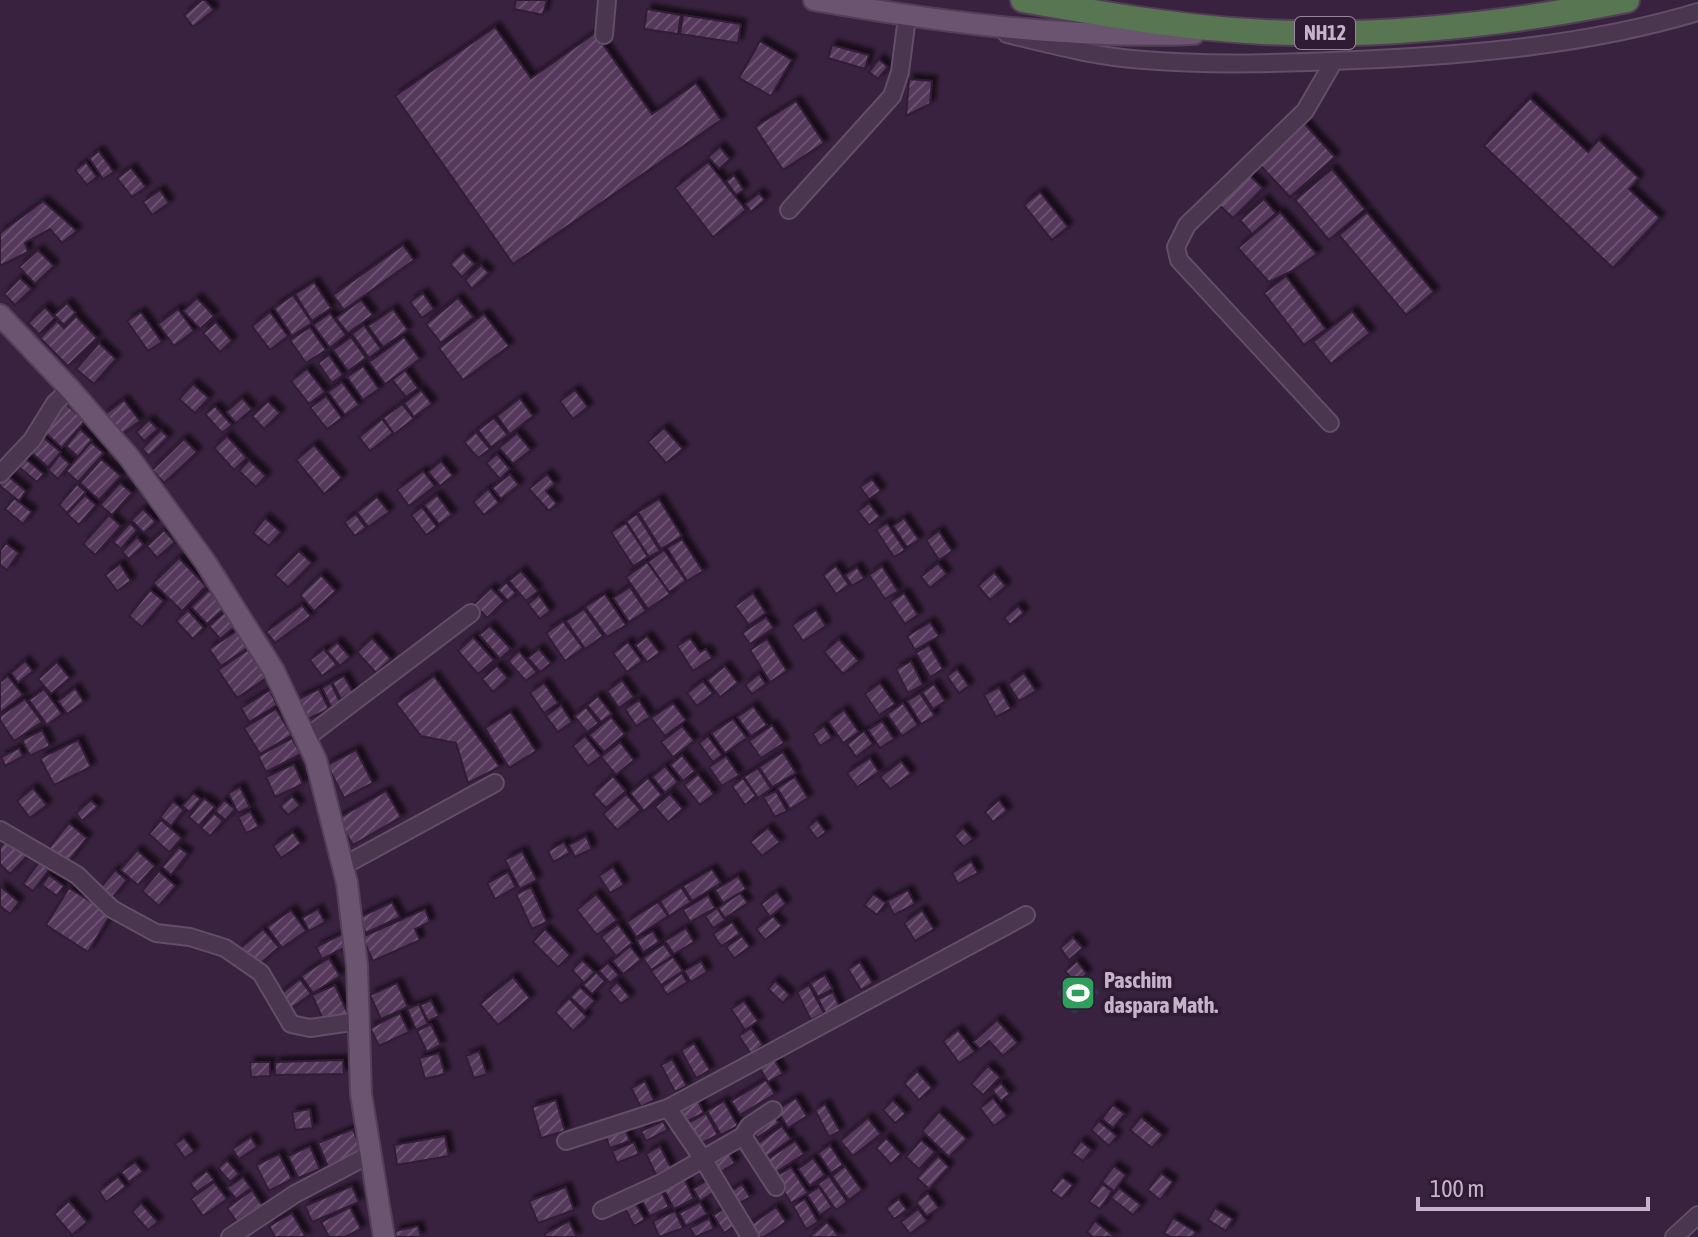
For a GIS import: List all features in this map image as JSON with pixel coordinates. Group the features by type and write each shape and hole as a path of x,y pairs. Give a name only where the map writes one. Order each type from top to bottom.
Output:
{"highway":[{"name":"NH12","path":"1023,0 1124,17 1262,32 1322,33 1437,29 1512,21 1627,0"}],"main road":[{"path":"814,0 907,17 1114,36 1262,32"},
{"path":"0,302 48,365"},
{"path":"0,315 129,457 206,563 274,671 316,760 343,866 357,966 361,1094 384,1237"}],"street":[{"path":"604,35 607,0"},
{"path":"955,22 1091,54 1143,60 1295,63 1510,49 1598,36 1698,12"},
{"path":"789,210 892,96 900,72 907,17"},
{"path":"1330,423 1179,260 1176,247 1187,225 1305,111 1334,61"},
{"path":"0,474 32,440 55,403 70,389"},
{"path":"306,738 471,613"},
{"path":"343,866 495,783"},
{"path":"0,830 77,875 112,909 156,933 190,937 225,948 261,973 291,1024 310,1028 358,1021"},
{"path":"566,1141 668,1108 1026,915"},
{"path":"668,1108 750,1237"},
{"path":"602,1210 663,1182 743,1136 749,1126 773,1110"},
{"path":"743,1136 776,1187"},
{"path":"230,1237 295,1194 369,1155"},
{"path":"1674,1237 1698,1215"}],"shaded area":[{"name":"Paschim daspara Math.","path":"1082,971 1100,993 1074,1014 1057,993"}],"building":[{"path":"202,0 214,10 193,27 184,15"},
{"path":"516,0 547,0 543,15 514,9"},
{"path":"647,9 681,15 678,34 644,29"},
{"path":"683,15 741,24 738,43 680,34"},
{"path":"495,27 531,78 595,33 652,114 696,83 721,120 513,264 395,96"},
{"path":"760,41 792,60 771,96 739,78"},
{"path":"832,45 869,55 865,69 828,58"},
{"path":"879,59 888,67 878,79 869,72"},
{"path":"909,79 932,81 930,104 906,116"},
{"path":"1530,98 1588,152 1599,140 1639,178 1629,189 1660,218 1613,268 1484,146"},
{"path":"796,101 824,143 783,170 755,127"},
{"path":"1302,121 1335,157 1290,197 1257,162"},
{"path":"720,147 730,159 719,169 708,157"},
{"path":"99,151 114,172 103,179 89,158"},
{"path":"86,162 97,177 87,185 75,170"},
{"path":"708,162 746,210 713,237 675,188"},
{"path":"131,168 146,187 132,197 117,178"},
{"path":"1332,169 1365,209 1329,240 1295,200"},
{"path":"1247,173 1263,188 1233,218 1217,203"},
{"path":"734,175 744,190 736,195 726,181"},
{"path":"160,190 169,203 152,215 143,202"},
{"path":"1040,192 1068,227 1052,240 1024,205"},
{"path":"759,193 765,200 751,212 745,204"},
{"path":"1264,199 1276,213 1252,234 1240,220"},
{"path":"43,201 77,231 62,243 50,229 25,243 28,252 0,266 0,233"},
{"path":"1280,212 1317,254 1269,282 1238,248"},
{"path":"1367,212 1434,292 1406,315 1339,235"},
{"path":"403,245 414,260 344,310 333,295"},
{"path":"38,250 54,266 35,284 19,267"},
{"path":"463,252 475,264 462,277 450,264"},
{"path":"481,265 489,273 472,289 465,280"},
{"path":"1286,276 1326,329 1304,345 1264,293"},
{"path":"20,278 32,289 15,305 4,294"},
{"path":"314,282 331,308 312,321 295,294"},
{"path":"423,293 434,309 422,318 410,302"},
{"path":"293,295 312,323 292,336 274,308"},
{"path":"197,298 214,316 200,329 183,311"},
{"path":"458,298 474,317 441,343 426,324"},
{"path":"361,300 373,315 348,333 336,318"},
{"path":"67,303 76,313 64,325 54,315"},
{"path":"45,307 55,318 39,334 28,323"},
{"path":"178,309 194,331 174,346 158,324"},
{"path":"393,309 408,330 383,347 368,326"},
{"path":"1352,311 1370,333 1331,364 1313,342"},
{"path":"141,312 162,342 148,351 127,321"},
{"path":"270,312 288,336 270,350 252,326"},
{"path":"330,313 346,335 330,348 313,325"},
{"path":"484,314 509,346 463,380 439,348"},
{"path":"76,316 97,338 68,366 40,338 57,321 64,328"},
{"path":"216,322 232,341 220,352 203,333"},
{"path":"364,325 381,349 369,358 352,334"},
{"path":"310,327 326,350 306,363 290,340"},
{"path":"351,337 366,358 348,371 333,350"},
{"path":"404,337 420,359 385,384 369,362"},
{"path":"99,343 116,359 94,384 76,369"},
{"path":"329,355 343,375 332,383 318,363"},
{"path":"363,366 379,389 363,400 347,377"},
{"path":"307,369 325,392 309,404 291,381"},
{"path":"405,370 418,388 406,397 392,380"},
{"path":"342,382 359,405 345,415 328,392"},
{"path":"193,384 209,398 195,413 179,399"},
{"path":"421,390 432,404 414,417 404,403"},
{"path":"575,390 588,407 573,419 560,401"},
{"path":"326,396 342,418 327,429 310,408"},
{"path":"242,398 252,409 236,423 226,412"},
{"path":"520,398 533,416 510,434 497,416"},
{"path":"124,400 140,421 119,436 104,415"},
{"path":"268,401 280,413 264,429 252,416"},
{"path":"64,402 85,421 62,448 41,429"},
{"path":"402,404 414,419 394,434 383,418"},
{"path":"215,406 232,425 222,433 205,414"},
{"path":"494,418 508,435 491,447 478,430"},
{"path":"382,419 393,433 370,451 359,437"},
{"path":"149,420 158,429 144,441 136,432"},
{"path":"664,428 683,449 666,463 648,442"},
{"path":"80,429 92,440 78,457 66,446"},
{"path":"161,430 168,437 149,456 142,449"},
{"path":"476,432 490,449 478,458 464,442"},
{"path":"38,433 61,452 48,467 26,448"},
{"path":"517,433 531,450 513,464 499,448"},
{"path":"227,436 247,458 234,470 214,448"},
{"path":"184,439 197,452 164,483 152,470"},
{"path":"91,442 104,453 78,482 66,471"},
{"path":"314,445 342,478 324,494 296,460"},
{"path":"497,454 510,469 500,479 486,463"},
{"path":"21,455 44,474 37,482 14,463"},
{"path":"60,455 70,464 58,479 48,470"},
{"path":"101,459 121,476 99,500 80,483"},
{"path":"249,460 266,476 256,487 239,471"},
{"path":"441,461 453,476 440,486 428,472"},
{"path":"423,471 435,486 409,506 397,490"},
{"path":"3,472 26,491 19,501 0,486"},
{"path":"510,474 519,485 501,499 492,488"},
{"path":"547,474 555,484 546,491 557,504 549,511 529,489"},
{"path":"872,479 881,491 869,499 860,487"},
{"path":"120,483 132,493 112,515 100,505"},
{"path":"77,484 86,492 67,513 59,505"},
{"path":"488,489 499,503 484,515 473,502"},
{"path":"85,495 96,505 79,525 67,514"},
{"path":"437,495 452,515 439,524 424,505"},
{"path":"377,497 389,512 368,527 357,512"},
{"path":"14,498 32,512 23,524 5,509"},
{"path":"659,499 682,536 661,549 638,512"},
{"path":"869,503 880,517 869,525 858,511"},
{"path":"422,507 437,527 426,535 411,515"},
{"path":"143,509 156,522 144,533 131,520"},
{"path":"356,514 366,528 355,536 344,522"},
{"path":"637,514 660,551 649,557 626,521"},
{"path":"109,515 121,526 95,555 83,544"},
{"path":"265,518 281,532 269,546 253,533"},
{"path":"904,518 919,540 907,547 893,526"},
{"path":"130,523 137,530 121,549 113,542"},
{"path":"626,523 648,557 633,566 611,532"},
{"path":"887,523 905,550 894,557 876,530"},
{"path":"164,530 175,542 157,558 147,546"},
{"path":"939,531 952,551 939,560 926,540"},
{"path":"137,537 144,545 129,559 122,552"},
{"path":"682,539 703,571 687,581 667,548"},
{"path":"6,543 19,553 7,570 0,565 0,551"},
{"path":"664,550 686,581 669,592 648,562"},
{"path":"299,551 312,563 288,587 275,575"},
{"path":"179,558 206,586 182,611 153,583"},
{"path":"647,562 670,594 648,609 626,577"},
{"path":"938,563 947,574 930,588 921,577"},
{"path":"120,564 131,581 117,591 105,575"},
{"path":"836,566 849,585 836,594 823,575"},
{"path":"882,566 898,591 885,599 869,575"},
{"path":"857,567 864,578 852,586 845,575"},
{"path":"521,571 538,591 526,601 509,581"},
{"path":"994,572 1006,586 990,600 978,586"},
{"path":"321,575 336,591 314,611 300,595"},
{"path":"506,582 516,593 508,601 498,590"},
{"path":"630,587 646,611 629,622 613,598"},
{"path":"491,588 504,601 487,618 474,604"},
{"path":"150,590 164,601 142,627 129,616"},
{"path":"209,590 225,608 207,624 191,607"},
{"path":"753,593 766,613 749,625 735,606"},
{"path":"904,593 918,615 905,624 890,602"},
{"path":"605,594 626,625 607,637 585,607"},
{"path":"539,595 550,611 540,619 528,604"},
{"path":"302,605 311,616 275,643 266,632"},
{"path":"1018,606 1024,613 1010,625 1004,618"},
{"path":"584,609 603,636 585,649 566,621"},
{"path":"188,610 204,628 193,639 176,621"},
{"path":"816,610 826,626 803,641 792,625"},
{"path":"226,611 237,625 220,639 209,626"},
{"path":"766,617 774,628 750,644 742,633"},
{"path":"563,621 583,648 565,661 546,633"},
{"path":"930,622 939,636 915,650 907,636"},
{"path":"490,626 511,649 500,659 479,635"},
{"path":"238,630 250,646 221,666 209,649"},
{"path":"647,636 660,653 647,662 635,645"},
{"path":"473,637 494,660 478,674 458,651"},
{"path":"372,638 391,659 376,673 357,652"},
{"path":"690,638 700,652 706,649 712,658 693,671 677,646"},
{"path":"767,639 787,671 770,682 750,650"},
{"path":"839,639 859,661 843,674 824,652"},
{"path":"337,642 350,657 340,666 327,651"},
{"path":"628,642 642,661 627,672 613,653"},
{"path":"929,645 943,669 930,677 916,653"},
{"path":"249,649 268,677 237,698 218,670"},
{"path":"324,649 337,665 322,676 310,660"},
{"path":"539,649 551,663 540,672 528,658"},
{"path":"519,651 537,672 526,681 508,661"},
{"path":"25,661 33,671 18,683 11,673"},
{"path":"911,661 923,685 908,693 896,669"},
{"path":"57,662 70,678 51,694 38,679"},
{"path":"497,666 508,678 493,692 482,679"},
{"path":"725,666 738,683 720,697 707,680"},
{"path":"957,669 969,686 959,693 947,676"},
{"path":"1024,673 1036,691 1019,701 1008,684"},
{"path":"759,674 766,684 752,694 745,685"},
{"path":"8,676 23,695 0,713 0,682"},
{"path":"344,676 353,692 341,699 332,682"},
{"path":"434,676 500,767 468,783 456,743 421,736 396,703"},
{"path":"622,680 634,697 619,708 607,691"},
{"path":"703,681 713,693 697,706 687,693"},
{"path":"331,683 340,702 331,707 322,688"},
{"path":"544,683 558,703 544,713 530,693"},
{"path":"880,683 895,704 879,715 865,694"},
{"path":"934,684 945,701 933,709 922,692"},
{"path":"999,687 1011,709 996,717 984,695"},
{"path":"75,688 84,702 67,714 58,701"},
{"path":"44,689 62,714 47,725 29,700"},
{"path":"319,689 329,709 308,719 298,699"},
{"path":"270,690 277,705 249,722 241,708"},
{"path":"920,693 935,716 921,724 907,701"},
{"path":"598,696 612,714 601,722 587,705"},
{"path":"25,699 42,722 14,741 0,716"},
{"path":"639,700 650,717 636,726 625,709"},
{"path":"673,703 686,720 665,736 651,718"},
{"path":"903,703 918,725 902,736 887,714"},
{"path":"561,705 572,722 558,732 546,716"},
{"path":"753,706 767,725 751,736 737,717"},
{"path":"586,707 599,723 587,732 574,716"},
{"path":"276,709 292,735 260,754 244,728"},
{"path":"844,710 859,732 843,743 828,721"},
{"path":"511,712 536,751 509,768 485,728"},
{"path":"611,717 625,734 604,752 589,735"},
{"path":"733,719 747,738 725,753 711,733"},
{"path":"882,721 894,739 880,748 868,730"},
{"path":"772,725 784,743 761,758 749,741"},
{"path":"682,726 694,741 673,757 661,742"},
{"path":"824,726 832,738 820,746 813,734"},
{"path":"42,730 50,746 30,756 22,740"},
{"path":"864,731 873,744 856,757 847,744"},
{"path":"585,736 601,756 588,766 573,746"},
{"path":"708,736 722,755 713,762 699,743"},
{"path":"292,738 301,754 266,772 258,756"},
{"path":"78,740 91,767 54,785 40,758"},
{"path":"620,742 634,760 616,775 601,757"},
{"path":"19,748 23,756 5,766 1,757"},
{"path":"356,750 373,783 344,798 327,765"},
{"path":"783,752 796,773 772,787 759,767"},
{"path":"682,755 695,771 683,781 670,765"},
{"path":"726,756 739,775 722,786 709,767"},
{"path":"870,758 879,772 857,787 847,773"},
{"path":"901,761 911,774 890,789 880,777"},
{"path":"294,764 303,784 275,797 266,777"},
{"path":"665,766 678,782 665,793 652,777"},
{"path":"758,768 771,789 758,798 744,777"},
{"path":"698,774 714,794 700,805 684,785"},
{"path":"613,776 626,791 606,808 593,794"},
{"path":"795,777 808,798 790,809 777,788"},
{"path":"648,778 662,795 644,811 630,793"},
{"path":"743,778 756,796 745,805 732,786"},
{"path":"240,787 250,807 238,813 228,793"},
{"path":"33,788 47,805 30,818 17,801"},
{"path":"386,791 401,817 353,845 337,819"},
{"path":"776,791 787,811 775,817 763,797"},
{"path":"193,793 201,799 190,812 182,806"},
{"path":"626,794 641,810 617,830 603,814"},
{"path":"670,794 683,809 668,822 655,807"},
{"path":"292,796 300,805 288,815 280,806"},
{"path":"204,798 215,807 199,826 189,817"},
{"path":"91,800 98,807 82,821 76,813"},
{"path":"224,800 235,809 225,820 215,811"},
{"path":"999,800 1007,811 993,822 985,812"},
{"path":"173,801 184,810 171,826 160,817"},
{"path":"250,811 259,827 246,833 238,817"},
{"path":"214,813 223,821 210,836 201,828"},
{"path":"161,820 182,838 169,852 149,834"},
{"path":"817,820 826,832 817,839 808,827"},
{"path":"69,823 87,838 67,863 49,848"},
{"path":"768,828 780,842 762,856 750,842"},
{"path":"963,828 973,839 964,847 954,836"},
{"path":"293,832 301,844 281,858 273,846"},
{"path":"586,836 592,849 575,857 569,845"},
{"path":"10,837 29,854 10,874 0,864 0,847"},
{"path":"564,842 570,853 553,862 548,851"},
{"path":"179,847 188,854 171,875 162,867"},
{"path":"137,850 155,866 138,885 120,870"},
{"path":"522,851 537,880 520,889 505,860"},
{"path":"971,861 978,873 958,884 952,873"},
{"path":"39,862 49,870 33,891 23,884"},
{"path":"613,867 624,885 610,893 599,876"},
{"path":"712,869 721,883 692,901 683,886"},
{"path":"115,870 127,880 112,898 100,888"},
{"path":"159,871 176,886 159,906 142,891"},
{"path":"508,872 516,887 495,899 487,883"},
{"path":"49,875 64,886 57,896 42,885"},
{"path":"738,876 746,889 723,903 715,890"},
{"path":"0,886 19,902 10,914 0,906"},
{"path":"531,887 547,922 532,929 516,894"},
{"path":"681,887 691,902 669,916 660,901"},
{"path":"69,888 111,914 88,952 46,925"},
{"path":"908,890 915,904 894,915 887,901"},
{"path":"777,892 786,904 770,917 761,904"},
{"path":"740,893 748,903 725,918 718,908"},
{"path":"596,894 617,920 597,935 577,910"},
{"path":"873,894 886,903 877,915 864,905"},
{"path":"708,895 715,908 690,922 683,910"},
{"path":"392,902 400,917 366,933 358,918"},
{"path":"658,902 668,916 636,937 627,922"},
{"path":"717,908 725,920 713,928 705,916"},
{"path":"318,909 325,922 309,931 302,918"},
{"path":"425,909 430,922 415,929 420,940 373,961 362,937"},
{"path":"291,910 306,931 282,948 267,927"},
{"path":"922,910 934,929 915,941 904,923"},
{"path":"773,916 782,926 765,940 756,929"},
{"path":"732,922 740,934 721,946 713,934"},
{"path":"618,924 632,943 616,956 601,937"},
{"path":"686,928 694,942 674,954 665,941"},
{"path":"263,929 279,947 254,969 238,950"},
{"path":"545,929 570,955 558,967 533,942"},
{"path":"653,931 659,942 643,952 636,940"},
{"path":"342,934 348,946 322,959 316,947"},
{"path":"742,936 750,947 734,958 726,947"},
{"path":"1073,937 1083,948 1069,960 1060,948"},
{"path":"664,944 672,956 651,970 643,958"},
{"path":"630,946 641,960 623,974 612,961"},
{"path":"673,957 683,971 661,985 651,971"},
{"path":"329,958 340,976 313,993 301,976"},
{"path":"582,960 595,972 584,983 572,970"},
{"path":"701,961 707,972 691,982 684,971"},
{"path":"1077,961 1087,974 1076,984 1065,971"},
{"path":"860,962 873,983 861,990 848,969"},
{"path":"608,963 619,975 610,983 599,971"},
{"path":"596,972 605,981 592,994 583,985"},
{"path":"682,973 687,982 667,995 662,987"},
{"path":"825,975 833,989 818,997 810,983"},
{"path":"513,977 530,998 498,1025 480,1004"},
{"path":"300,979 311,994 289,1010 278,996"},
{"path":"775,981 790,995 783,1003 768,989"},
{"path":"617,982 630,997 621,1004 609,990"},
{"path":"397,983 408,1007 381,1019 370,995"},
{"path":"335,985 348,1014 325,1024 312,995"},
{"path":"809,985 824,1013 811,1020 797,992"},
{"path":"580,987 595,1001 585,1011 570,997"},
{"path":"833,992 840,1007 826,1014 818,999"},
{"path":"569,998 587,1017 573,1031 555,1012"},
{"path":"431,1000 439,1016 428,1021 420,1005"},
{"path":"744,1001 758,1021 745,1030 731,1009"},
{"path":"419,1004 428,1024 416,1030 407,1009"},
{"path":"400,1013 409,1032 379,1046 370,1028"},
{"path":"997,1020 1018,1043 1003,1056 989,1041 980,1049 973,1042"},
{"path":"431,1024 441,1045 427,1052 417,1031"},
{"path":"751,1028 763,1045 751,1054 739,1036"},
{"path":"958,1030 975,1052 959,1063 943,1041"},
{"path":"694,1043 710,1070 696,1078 681,1050"},
{"path":"479,1051 487,1074 474,1078 466,1056"},
{"path":"439,1053 445,1074 425,1079 419,1058"},
{"path":"771,1054 783,1074 768,1082 756,1062"},
{"path":"672,1059 687,1086 675,1092 661,1065"},
{"path":"343,1060 344,1074 275,1075 275,1062"},
{"path":"250,1062 270,1062 270,1076 251,1077"},
{"path":"988,1066 1000,1077 983,1095 971,1084"},
{"path":"917,1071 932,1088 919,1100 904,1083"},
{"path":"766,1080 775,1094 740,1115 731,1101"},
{"path":"645,1081 654,1100 641,1107 631,1088"},
{"path":"1001,1083 1010,1094 1001,1101 992,1090"},
{"path":"696,1097 704,1113 684,1123 676,1107"},
{"path":"796,1098 807,1116 788,1128 777,1110"},
{"path":"993,1098 1007,1116 994,1126 980,1108"},
{"path":"556,1100 565,1131 541,1138 532,1107"},
{"path":"893,1100 906,1114 895,1123 883,1110"},
{"path":"724,1101 738,1126 721,1135 707,1111"},
{"path":"825,1104 840,1131 829,1137 815,1110"},
{"path":"1113,1105 1125,1114 1113,1128 1102,1119"},
{"path":"310,1109 313,1128 295,1130 292,1112"},
{"path":"939,1112 967,1139 949,1157 922,1131"},
{"path":"706,1113 718,1135 698,1145 686,1124"},
{"path":"772,1113 779,1123 757,1138 750,1129"},
{"path":"1141,1117 1163,1135 1152,1148 1130,1130"},
{"path":"868,1118 881,1134 853,1156 840,1141"},
{"path":"663,1121 668,1130 646,1141 641,1131"},
{"path":"1099,1121 1117,1136 1109,1146 1091,1130"},
{"path":"623,1124 630,1141 610,1148 604,1131"},
{"path":"782,1126 791,1139 766,1157 757,1144"},
{"path":"353,1129 363,1153 328,1167 318,1143"},
{"path":"445,1136 449,1156 397,1165 394,1145"},
{"path":"251,1137 257,1147 239,1159 232,1149"},
{"path":"184,1138 194,1151 185,1158 175,1144"},
{"path":"886,1138 901,1154 891,1164 876,1148"},
{"path":"921,1140 935,1152 919,1169 906,1157"},
{"path":"795,1141 804,1154 775,1173 766,1160"},
{"path":"1081,1141 1092,1150 1083,1161 1072,1153"},
{"path":"634,1142 639,1154 617,1163 612,1151"},
{"path":"830,1145 843,1165 831,1173 818,1153"},
{"path":"310,1146 320,1169 298,1178 288,1156"},
{"path":"660,1146 671,1168 656,1175 646,1154"},
{"path":"726,1149 735,1163 718,1174 709,1160"},
{"path":"279,1154 292,1179 269,1191 256,1165"},
{"path":"938,1156 949,1167 929,1189 917,1178"},
{"path":"813,1158 825,1175 810,1186 798,1169"},
{"path":"227,1160 239,1174 230,1182 218,1168"},
{"path":"135,1162 143,1172 129,1182 121,1172"},
{"path":"845,1166 862,1190 849,1200 832,1176"},
{"path":"1114,1166 1126,1175 1114,1191 1102,1182"},
{"path":"791,1167 808,1193 791,1203 775,1177"},
{"path":"207,1171 214,1180 197,1192 190,1183"},
{"path":"1161,1173 1173,1182 1160,1200 1148,1190"},
{"path":"683,1176 694,1199 674,1209 662,1186"},
{"path":"829,1176 847,1202 836,1210 818,1184"},
{"path":"118,1177 126,1187 106,1202 99,1191"},
{"path":"243,1177 251,1188 236,1199 227,1188"},
{"path":"712,1177 719,1189 700,1201 693,1189"},
{"path":"1062,1177 1073,1185 1062,1199 1051,1191"},
{"path":"214,1182 227,1199 203,1216 191,1199"},
{"path":"742,1184 750,1197 734,1206 727,1194"},
{"path":"1102,1184 1112,1191 1100,1209 1089,1202"},
{"path":"352,1186 359,1202 312,1222 305,1206"},
{"path":"566,1187 574,1210 538,1223 529,1201"},
{"path":"819,1187 832,1207 820,1215 807,1195"},
{"path":"660,1188 669,1207 650,1216 640,1197"},
{"path":"1119,1188 1141,1205 1133,1215 1111,1198"},
{"path":"252,1190 262,1205 237,1222 227,1208"},
{"path":"928,1193 939,1208 927,1216 916,1202"},
{"path":"805,1199 818,1222 806,1229 793,1206"},
{"path":"899,1199 907,1210 894,1219 886,1208"},
{"path":"69,1201 87,1222 72,1235 54,1214"},
{"path":"634,1201 645,1220 634,1226 624,1206"},
{"path":"700,1202 707,1214 686,1226 679,1213"},
{"path":"141,1203 158,1222 148,1230 132,1212"},
{"path":"729,1206 739,1223 724,1233 713,1215"},
{"path":"350,1207 361,1229 345,1237 329,1237 321,1222"},
{"path":"776,1207 786,1222 764,1237 756,1237 749,1226"},
{"path":"1215,1208 1233,1219 1226,1231 1208,1220"},
{"path":"918,1209 927,1221 910,1234 901,1222"},
{"path":"675,1211 683,1228 659,1237 653,1221"},
{"path":"292,1213 306,1237 275,1237 269,1226"},
{"path":"709,1218 714,1229 695,1237 690,1228"},
{"path":"1173,1218 1196,1232 1193,1237 1171,1237 1164,1233"},
{"path":"569,1221 577,1237 546,1237 544,1234"},
{"path":"1095,1221 1115,1237 1093,1237 1087,1232"},
{"path":"827,1222 840,1237 810,1236"},
{"path":"418,1226 421,1237 396,1237 395,1231"}],"place":[{"name":"Paschim daspara Math.","path":"1078,993"}]}
